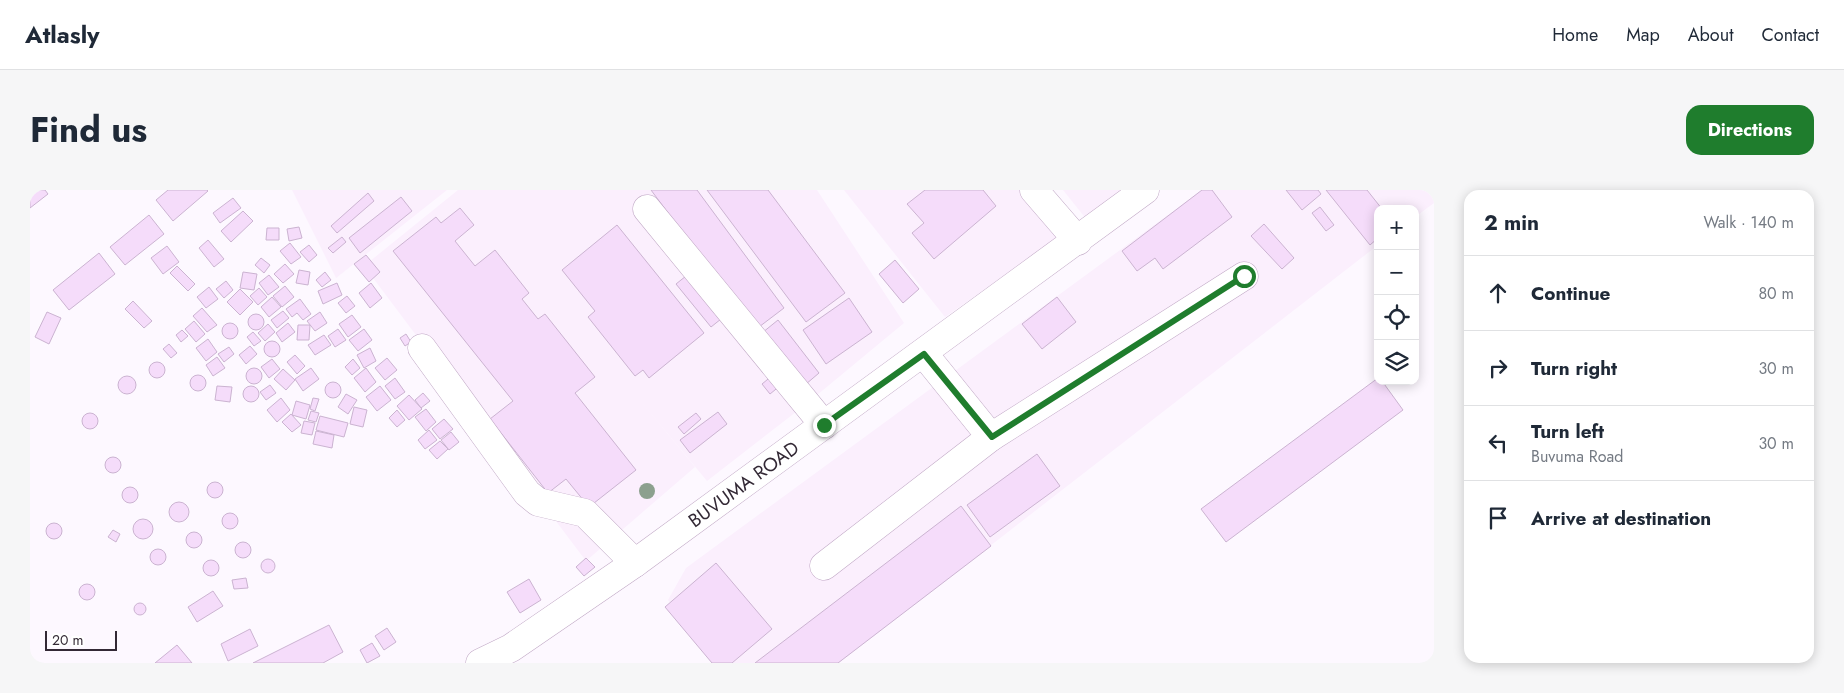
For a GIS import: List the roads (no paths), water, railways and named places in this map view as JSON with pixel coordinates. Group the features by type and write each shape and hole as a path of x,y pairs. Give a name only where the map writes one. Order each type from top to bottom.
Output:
{"street":[{"path":"1034,190 1078,241"},
{"name":"BUVUMA ROAD","path":"480,663 511,648 635,563 924,354 1145,190"},
{"path":"647,209 824,425"},
{"path":"824,566 992,437 1244,276"},
{"path":"422,348 527,493 538,502 585,513 635,563"},
{"path":"924,354 992,437"}]}
